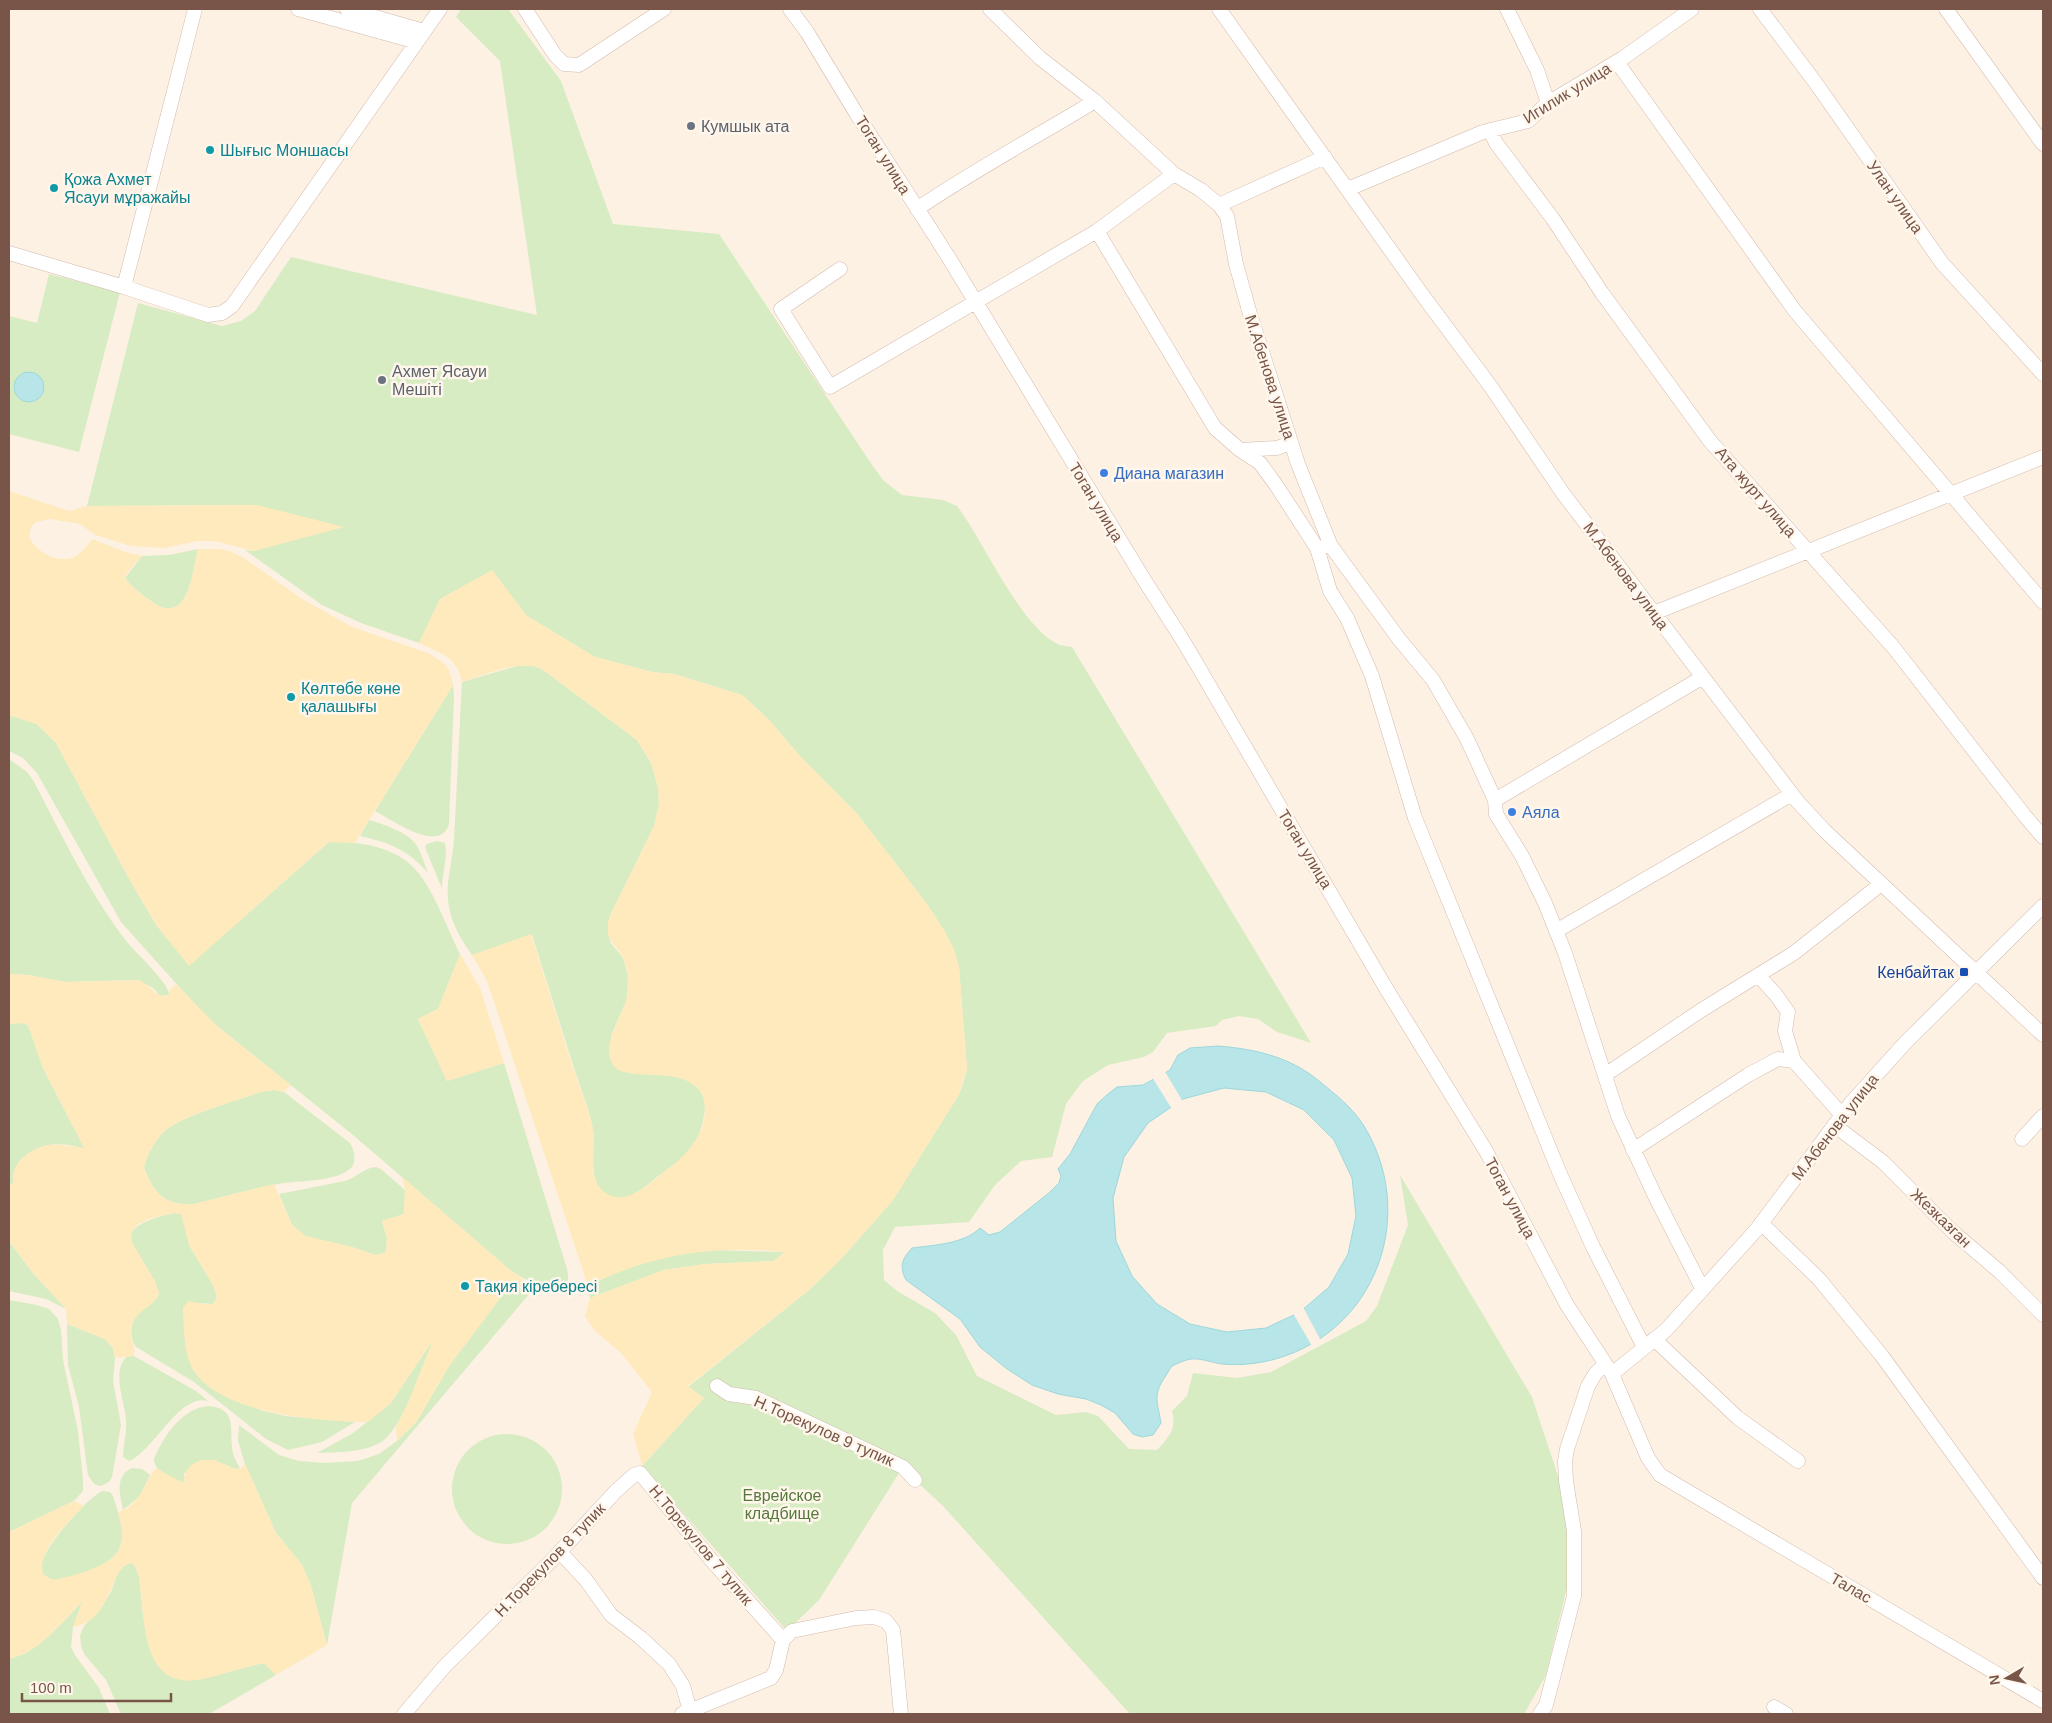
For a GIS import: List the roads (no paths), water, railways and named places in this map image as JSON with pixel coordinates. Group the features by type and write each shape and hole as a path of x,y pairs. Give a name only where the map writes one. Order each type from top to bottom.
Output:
{"street":[{"path":"124,287 195,9"},
{"path":"298,9 421,37"},
{"path":"347,9 421,37"},
{"path":"9,253 124,287 208,315 222,313 232,306 440,9"},
{"path":"526,10 555,55 564,64 579,64 664,9"},
{"name":"Тоган улица","path":"790,9 807,32 949,258 1142,578 1185,644 1387,990 1486,1151 1567,1305 1609,1369 1648,1458 1660,1475"},
{"name":"М.Абенова улица","path":"990,9 1040,58 1095,102 1174,174 1200,190 1219,205 1227,216 1236,264 1291,443 1318,518 1331,546 1399,639 1432,680 1467,739 1495,800 1496,814 1522,856 1546,904 1618,1116 1702,1288"},
{"name":"М.Абенова улица","path":"1219,9 1416,286 1491,387 1562,492 1792,794 1825,832 1976,972"},
{"path":"1507,9 1537,70 1548,103"},
{"name":"Игилик улица","path":"1348,189 1490,130 1528,121 1548,103 1617,62 1692,9"},
{"name":"Улан улица","path":"1760,9 1821,90 1942,263 2043,374"},
{"path":"1946,9 2043,144"},
{"path":"1617,62 1795,311 2043,602"},
{"path":"917,209 957,182 1011,153 1095,102"},
{"name":"Ата журт улица","path":"1490,130 1496,143 1552,219 1602,293 1710,441 1894,648 2043,837"},
{"path":"1219,205 1325,157"},
{"path":"840,269 780,309 830,387 1097,231 1174,174"},
{"path":"1097,231 1215,428 1240,450 1260,463 1317,548 1330,591 1347,618 1372,676 1415,818 1560,1174 1593,1247 1649,1343 1738,1418 1798,1461"},
{"path":"1240,450 1277,448 1291,443"},
{"path":"1654,613 2043,457"},
{"path":"1317,548 1331,546"},
{"path":"1495,800 1703,677"},
{"path":"1556,931 1792,794"},
{"path":"1605,1075 1700,1010 1794,953 1881,884"},
{"name":"М.Абенова улица","path":"1540,1714 1546,1705 1574,1596 1574,1531 1566,1481 1565,1461 1567,1449 1588,1386 1595,1374 1609,1369 1666,1330 1761,1223 1838,1120 1905,1042 2043,906"},
{"path":"1976,972 2043,1034"},
{"path":"1633,1150 1748,1075 1778,1059 1794,1061 1786,1031 1788,1012 1758,975"},
{"name":"Жезказган","path":"1794,1061 1838,1120 1953,1232 1999,1271 2043,1314"},
{"path":"2022,1138 2043,1116"},
{"path":"1761,1223 1819,1279 1882,1356 2043,1578"},
{"name":"Н.Торекулов 9 тупик","path":"717,1386 729,1394 756,1398 903,1467 915,1480"},
{"name":"Н.Торекулов 7 тупик","path":"616,1491 634,1475 640,1473 713,1562 783,1640"},
{"name":"Талас","path":"1660,1475 2043,1701"},
{"name":"Н.Торекулов 8 тупик","path":"404,1714 444,1667 560,1552 616,1491"},
{"path":"560,1552 586,1580 611,1615 669,1664 683,1686 686,1713 771,1678 776,1670 783,1640 792,1632 838,1621 874,1617 886,1621 893,1630 901,1714"}],"water":[{"path":"29,372 40,376 44,387 40,398 29,402 18,398 14,387 18,376"},
{"path":"1218,1046 1246,1049 1284,1060 1308,1073 1343,1102 1364,1126 1379,1159 1387,1193 1387,1227 1380,1260 1365,1291 1345,1318 1318,1340 1285,1356 1262,1362 1238,1365 1192,1359 1171,1367 1158,1389 1157,1395 1161,1423 1153,1435 1142,1437 1133,1434 1115,1413 1101,1405 1086,1399 1058,1394 1032,1385 1007,1369 980,1347 960,1319 906,1280 902,1267 906,1256 912,1248 957,1241 980,1228 989,1235 1000,1232 1059,1183 1061,1176 1058,1169 1070,1154 1097,1104 1117,1087 1143,1085 1170,1070 1178,1055 1190,1048","holes":["1224,1088 1266,1092 1304,1110 1334,1140 1352,1178 1356,1216 1348,1254 1329,1287 1300,1312 1266,1328 1227,1332 1190,1324 1157,1304 1132,1276 1116,1241 1113,1198 1124,1157 1148,1123 1183,1099"]}],"place":[{"name":"Кумшык ата","path":"691,126"},
{"name":"Шығыс Моншасы","path":"210,150"},
{"name":"Қожа Ахмет Ясауи мұражайы","path":"54,188"},
{"name":"Ахмет Ясауи Мешіті","path":"382,380"},
{"name":"Диана магазин","path":"1104,473"},
{"name":"Көлтөбе көне қалашығы","path":"291,697"},
{"name":"Аяла","path":"1512,812"},
{"name":"Кенбайтак","path":"1964,972"},
{"name":"Тақия кіребересі","path":"465,1286"}],"park label":[{"name":"Еврейское кладбище","path":"782,1504"}]}
